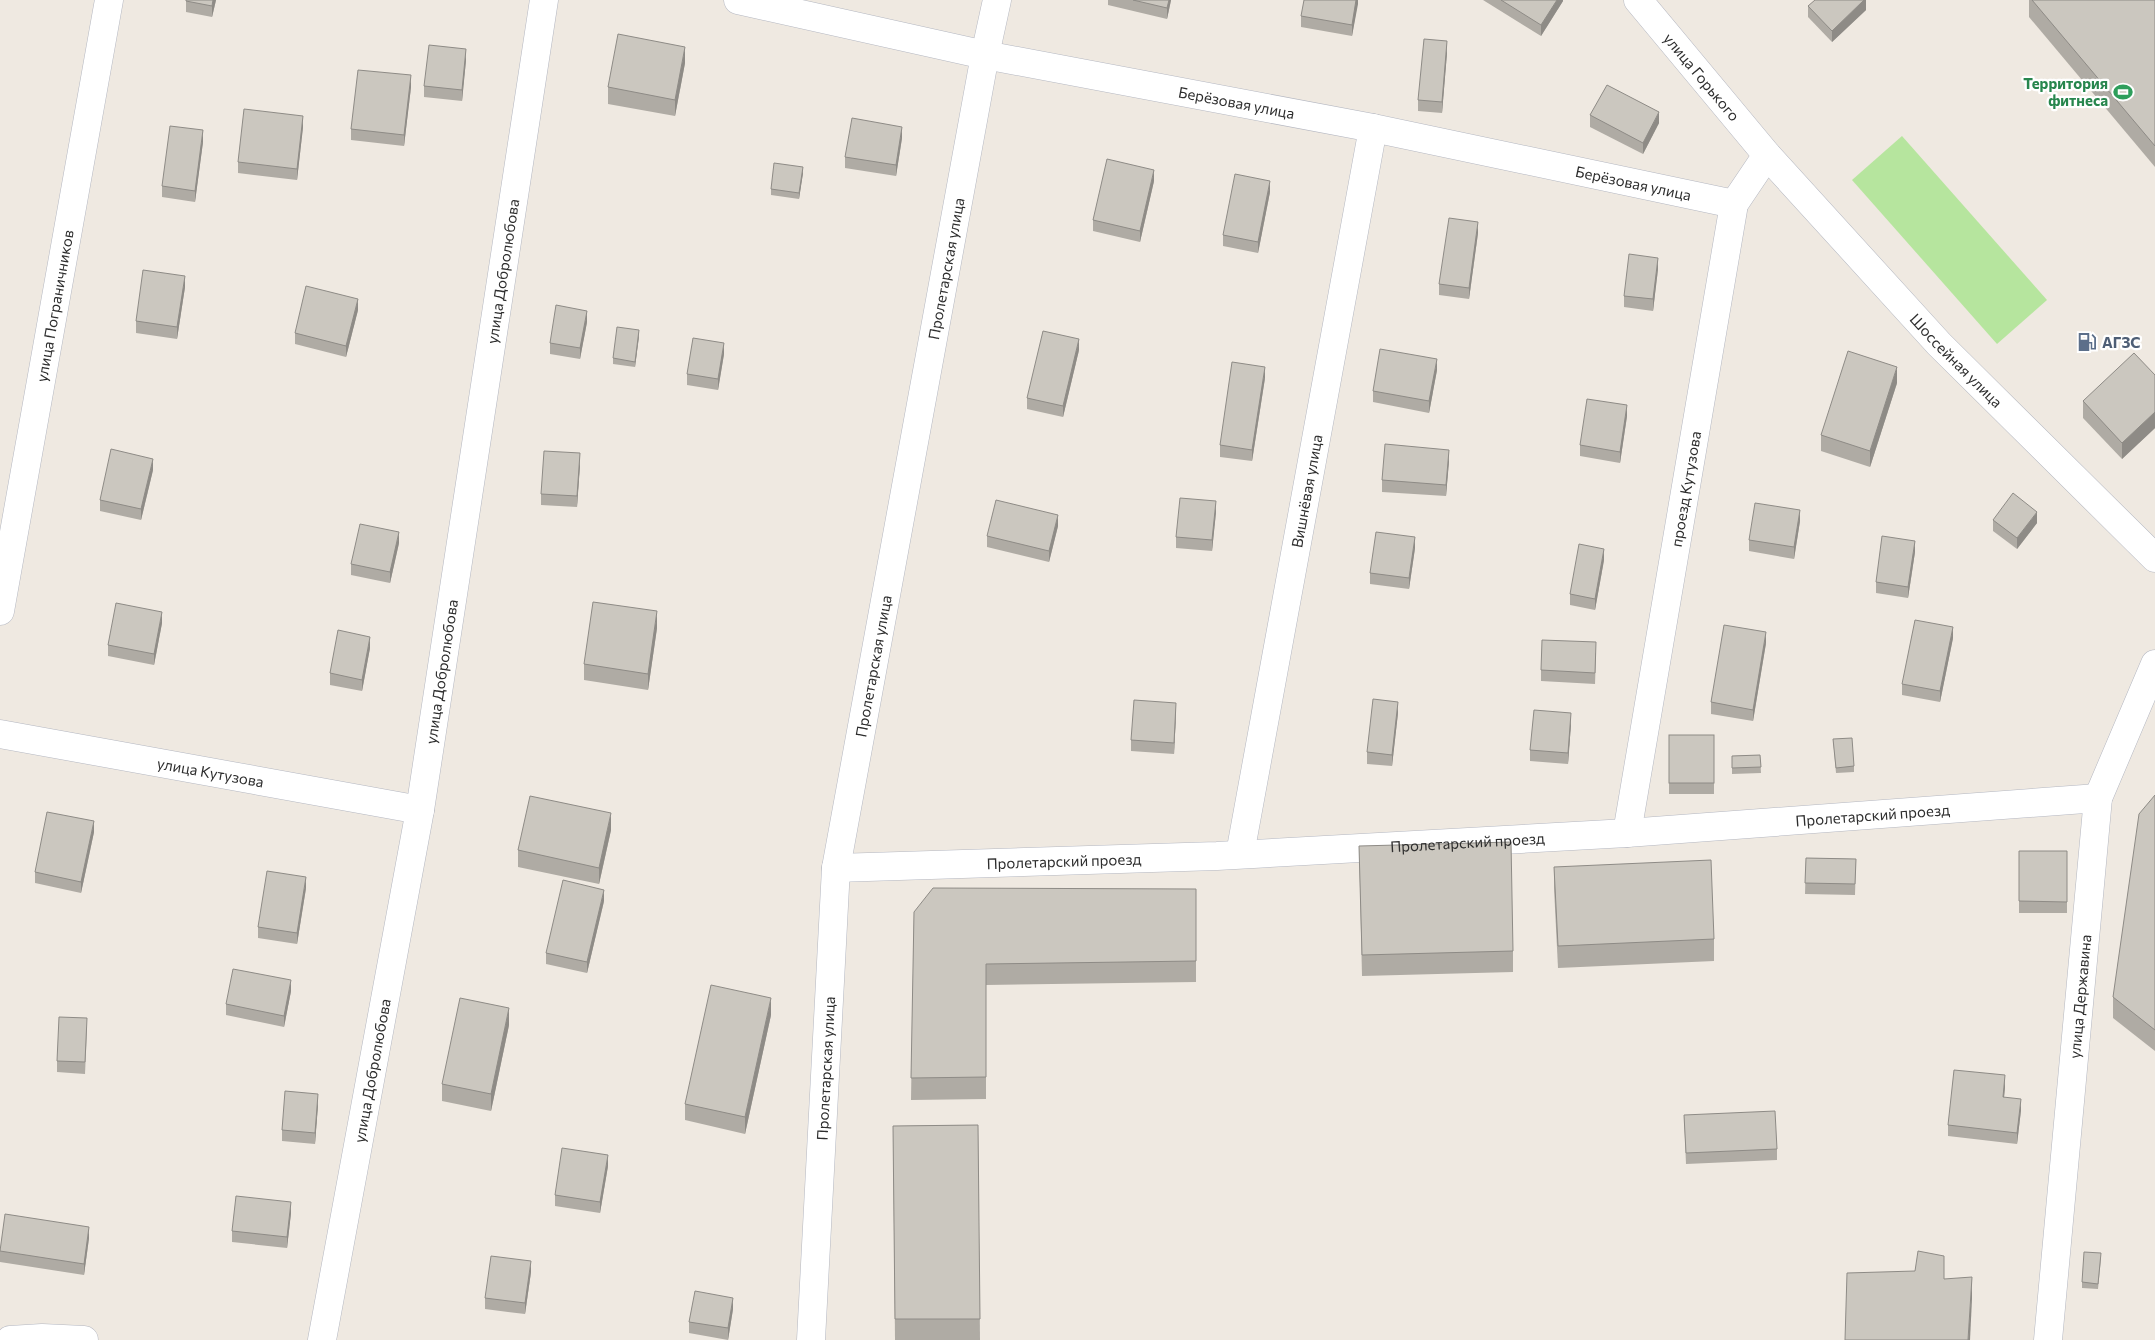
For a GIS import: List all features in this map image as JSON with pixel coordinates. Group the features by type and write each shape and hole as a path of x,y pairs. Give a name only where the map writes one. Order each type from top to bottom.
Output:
{"street":[{"name":"улица Пограничников","path":"0,611 109,0"},
{"name":"улица Добролюбова","path":"322,1340 420,810 544,0"},
{"name":"Берёзовая улица","path":"738,0 985,55 1373,128 1734,204"},
{"name":"Пролетарская улица","path":"811,1340 836,868 985,55 997,0"},
{"name":"улица Горького","path":"1638,0 1767,155"},
{"name":"Вишнёвая улица","path":"1240,854 1373,128"},
{"name":"проезд Кутузова","path":"1626,834 1734,204 1767,155"},
{"name":"Шоссейная улица","path":"1767,155 1939,344 2155,558"},
{"name":"улица Державина","path":"2048,1340 2098,798 2155,664"},
{"name":"улица Кутузова","path":"0,734 420,810"},
{"name":"Пролетарский проезд","path":"836,868 1240,854 1626,834 2098,798"},
{"path":"10,1340 42,1338 84,1340"}],"green space":[{"path":"1902,136 2047,300 1997,344 1852,180"}],"building":[{"path":"186,0 213,0 212,6"},
{"path":"1133,0 1169,0 1167,8"},
{"path":"1304,0 1356,0 1352,25 1301,16"},
{"path":"1501,0 1557,0 1541,25"},
{"path":"1815,0 1864,0 1832,31 1808,6"},
{"name":"Территория фитнеса","path":"2032,0 2155,0 2155,146"},
{"path":"618,34 685,47 675,100 608,87"},
{"path":"1424,39 1447,41 1442,102 1418,100"},
{"path":"429,45 466,49 462,90 424,86"},
{"path":"358,70 411,75 404,135 351,129"},
{"path":"1607,85 1659,112 1643,143 1590,115"},
{"path":"244,109 303,116 297,169 238,162"},
{"path":"852,118 902,127 896,165 845,157"},
{"path":"170,126 203,130 195,191 162,186"},
{"path":"1107,159 1154,170 1140,231 1093,220"},
{"path":"774,163 803,167 799,193 771,189"},
{"path":"1235,174 1270,181 1258,242 1223,235"},
{"path":"1449,218 1478,222 1469,288 1439,284"},
{"path":"1629,254 1658,258 1653,299 1624,296"},
{"path":"143,270 185,276 177,327 136,321"},
{"path":"306,286 358,299 346,346 295,333"},
{"path":"556,305 587,311 580,348 550,343"},
{"path":"617,327 639,330 635,362 613,358"},
{"path":"1043,331 1079,339 1063,406 1027,398"},
{"path":"693,338 724,343 718,379 687,374"},
{"path":"1380,349 1437,359 1429,401 1373,391"},
{"path":"1848,351 1897,367 1870,451 1821,435"},
{"path":"2134,353 2155,375 2155,412 2122,443 2083,401"},
{"path":"1232,362 1265,367 1252,450 1220,445"},
{"path":"1587,399 1627,405 1620,452 1580,445"},
{"path":"1385,444 1449,450 1446,485 1382,480"},
{"path":"111,449 153,459 141,509 100,500"},
{"path":"544,451 580,453 577,496 541,494"},
{"path":"2013,493 2037,512 2017,538 1993,520"},
{"path":"1180,498 1216,501 1212,540 1176,537"},
{"path":"996,500 1058,515 1049,551 987,536"},
{"path":"1755,503 1800,510 1794,547 1749,540"},
{"path":"360,524 399,532 390,572 351,564"},
{"path":"1376,532 1415,537 1409,578 1370,573"},
{"path":"1882,536 1915,541 1908,587 1876,582"},
{"path":"1579,544 1604,549 1595,599 1570,594"},
{"path":"593,602 657,611 648,674 584,664"},
{"path":"116,603 162,612 154,654 108,645"},
{"path":"1915,620 1953,627 1940,691 1902,684"},
{"path":"1724,625 1766,632 1753,710 1711,702"},
{"path":"338,630 370,637 362,680 330,673"},
{"path":"1542,640 1596,642 1595,673 1541,670"},
{"path":"1373,699 1398,702 1392,755 1367,752"},
{"path":"1134,700 1176,703 1174,743 1131,740"},
{"path":"1534,710 1571,713 1568,753 1530,750"},
{"path":"1669,735 1714,735 1714,783 1669,783"},
{"path":"1852,738 1854,766 1836,768 1833,739"},
{"path":"1760,755 1761,767 1732,768 1732,756"},
{"path":"2155,795 2155,1030 2113,997 2139,814"},
{"path":"530,796 611,813 599,868 518,850"},
{"path":"47,812 94,821 81,882 35,872"},
{"path":"1511,842 1513,951 1362,955 1359,846"},
{"path":"2019,851 2067,851 2067,902 2019,901"},
{"path":"1806,858 1856,859 1855,884 1805,883"},
{"path":"1711,860 1714,939 1558,946 1554,867"},
{"path":"267,871 306,877 297,933 258,927"},
{"path":"563,880 604,890 587,962 546,953"},
{"path":"933,888 1196,889 1196,961 986,964 986,1077 911,1078 914,912"},
{"path":"233,969 291,980 284,1016 226,1004"},
{"path":"711,985 771,998 745,1117 685,1104"},
{"path":"460,998 509,1008 491,1094 442,1084"},
{"path":"59,1017 87,1018 85,1062 57,1061"},
{"path":"1954,1070 2005,1075 2003,1097 2021,1099 2017,1133 1948,1125"},
{"path":"285,1091 318,1094 315,1133 282,1130"},
{"path":"1775,1111 1777,1149 1686,1153 1684,1115"},
{"path":"978,1125 980,1319 895,1319 893,1126"},
{"path":"562,1148 608,1155 600,1202 555,1195"},
{"path":"236,1196 291,1202 287,1237 232,1231"},
{"path":"5,1214 89,1227 84,1264 0,1251"},
{"path":"1918,1251 1944,1256 1944,1279 1972,1277 1968,1340 1845,1340 1847,1273 1915,1271"},
{"path":"2084,1252 2101,1253 2098,1284 2082,1282"},
{"path":"491,1256 531,1261 525,1303 485,1298"},
{"path":"695,1291 733,1298 728,1328 689,1322"}],"place":[{"name":"Территория фитнеса","path":"2123,92"},
{"name":"АГЗС","path":"2087,342"}]}
